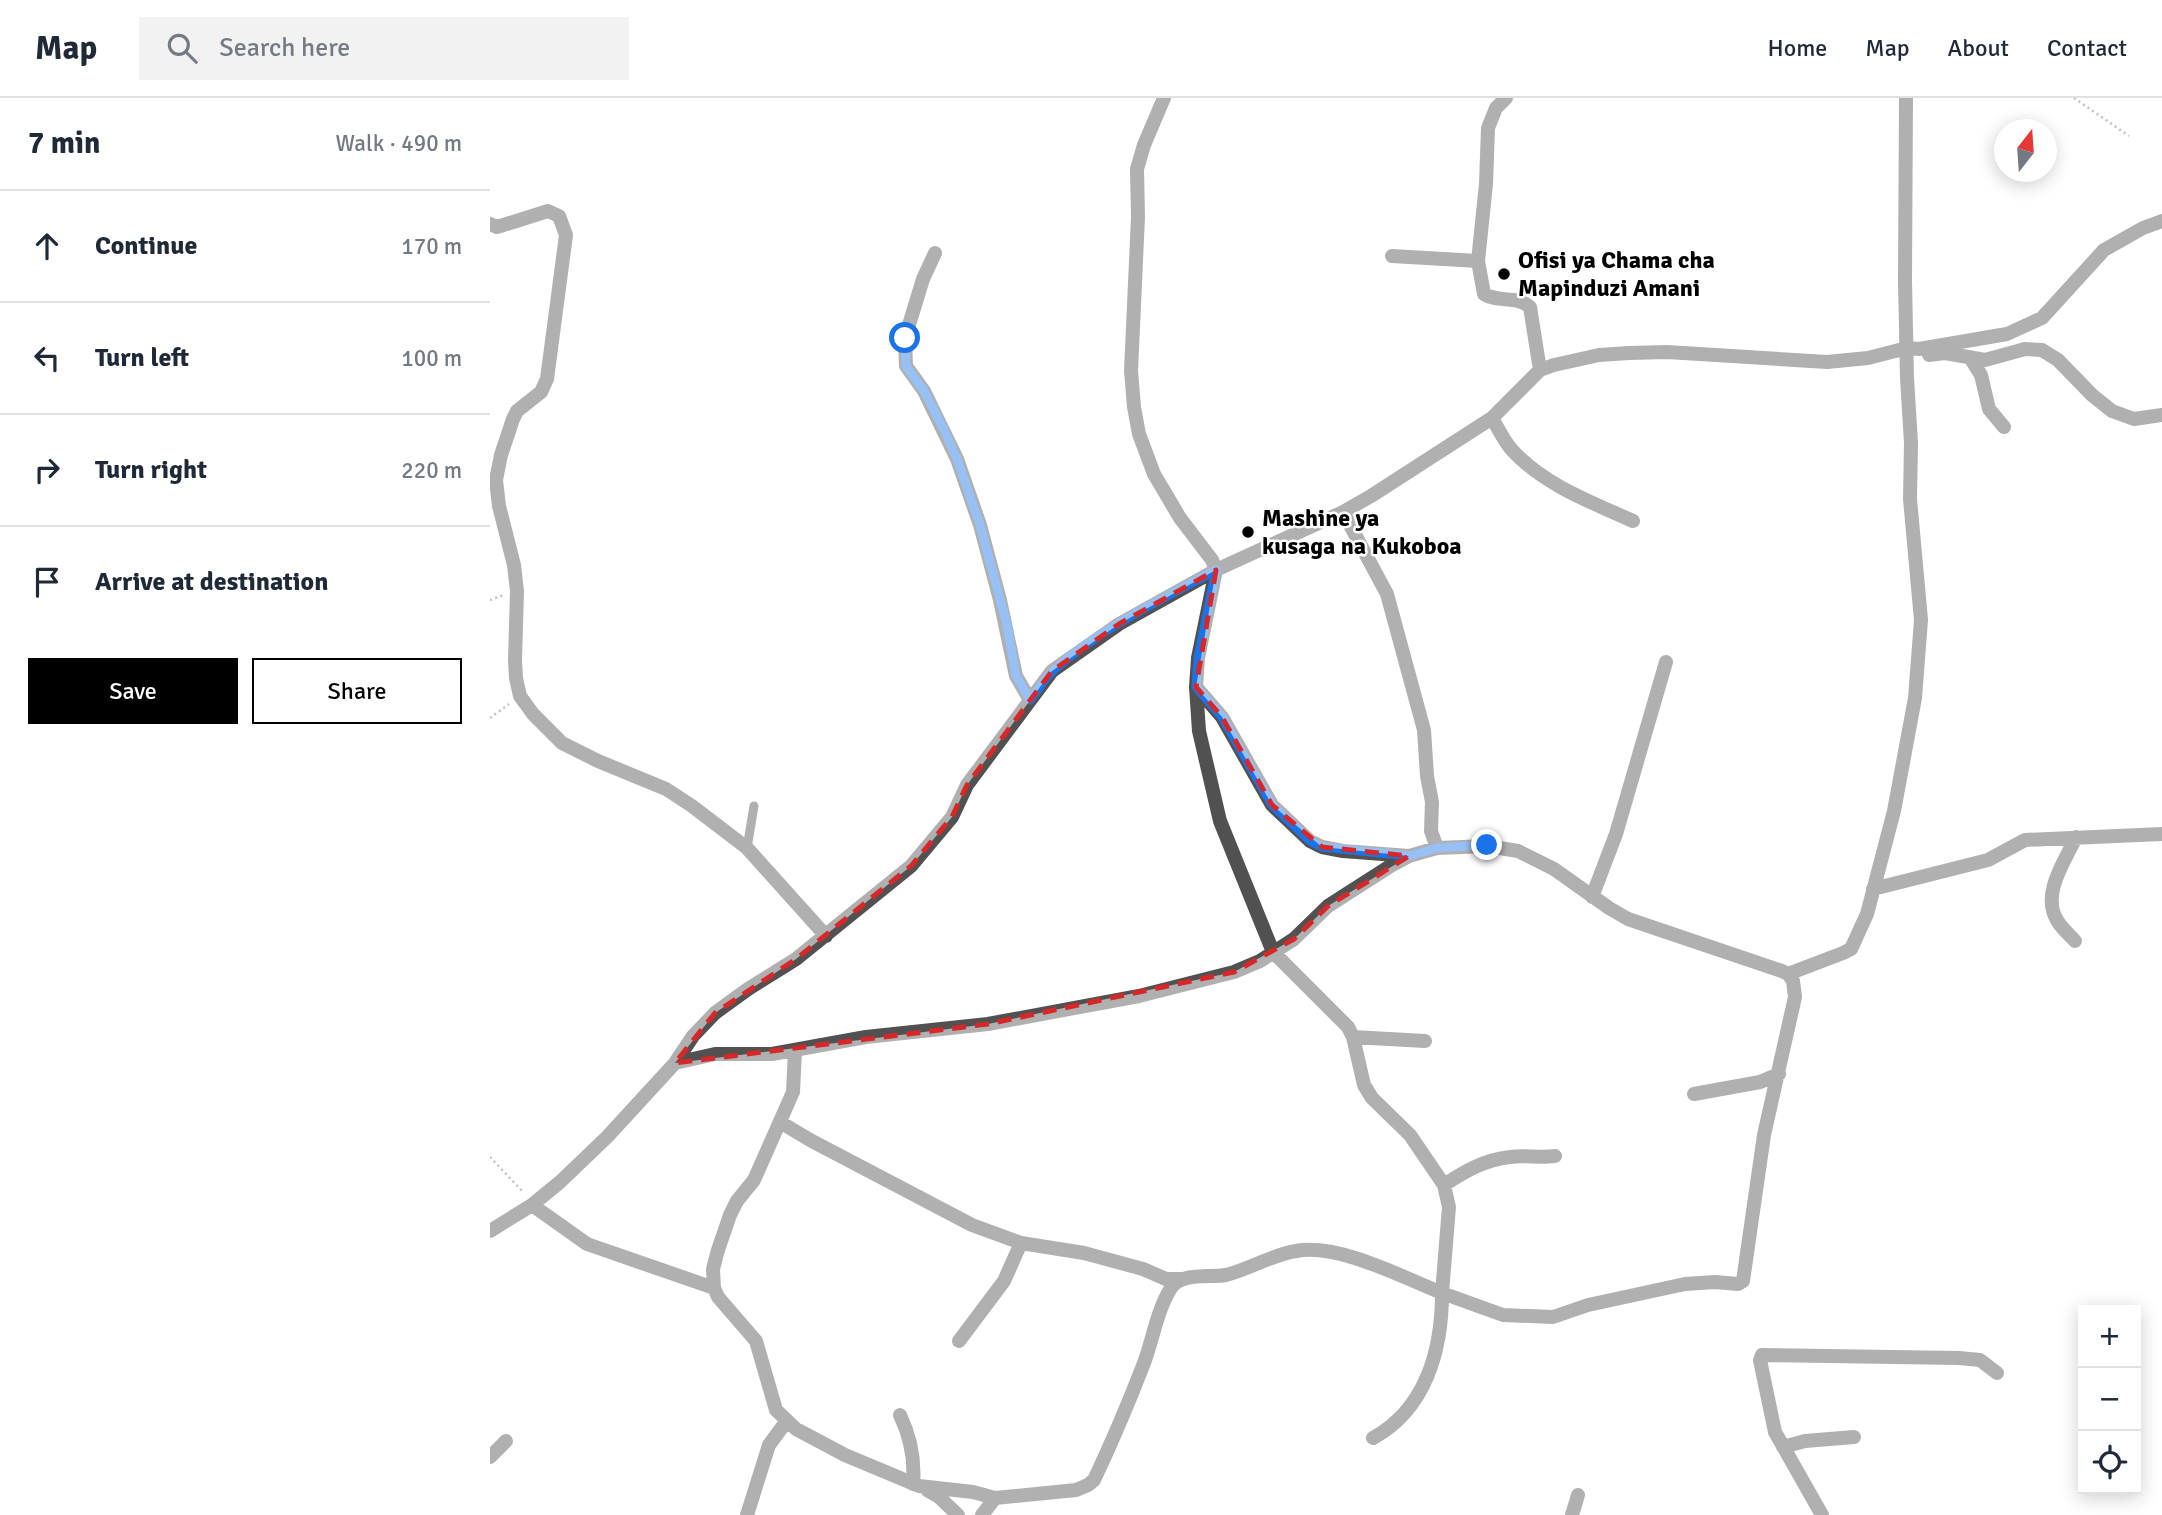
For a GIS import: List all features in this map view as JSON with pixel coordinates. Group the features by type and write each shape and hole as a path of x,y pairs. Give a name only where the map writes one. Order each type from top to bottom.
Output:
{"street":[{"path":"1164,98 1144,145 1138,169 1131,371 1139,434 1154,474 1176,512 1212,560 1216,570 1198,659 1196,687 1199,731 1220,821 1273,952 1348,1027 1353,1037 1364,1085 1372,1098 1410,1135 1444,1185 1449,1207 1441,1328 1435,1357 1423,1387 1398,1421 1373,1438"},
{"path":"1506,98 1496,108 1488,128 1486,184 1478,261 1484,294 1488,297 1514,299 1530,307 1540,370"},
{"path":"1788,974 1851,949 1867,914 1898,795 1915,698 1921,620 1910,499 1913,349 1906,98"},
{"path":"490,224 497,227 548,211 559,216 566,235 547,379 541,392 517,411 501,455 496,480 499,506 516,578 518,612 515,660 520,696 533,714 562,743 666,789 747,848 826,936"},
{"path":"490,1231 532,1205 607,1137 676,1063 693,1036 715,1013 826,936 903,873 933,842 952,817 967,785 1052,671 1078,650 1119,624 1216,570 1343,512 1403,477 1437,451 1492,418 1540,370 1599,355 1629,353 1667,352 1827,362 1868,358 2007,334 2042,318 2104,250 2134,232 2162,221"},
{"path":"935,253 923,279 905,338 906,366 924,391 957,459 980,525 1016,676 1030,700"},
{"path":"1392,256 1478,261"},
{"path":"1913,349 1924,354 1945,353 1985,360 2025,349 2042,350 2058,360 2092,395 2112,411 2134,419 2162,415"},
{"path":"1971,359 1981,375 1989,409 2004,427"},
{"path":"1492,418 1511,449 1531,467 1562,488 1633,521"},
{"path":"1343,512 1387,593 1424,730 1432,802 1430,823 1437,848"},
{"path":"1592,897 1616,834 1666,662"},
{"path":"1196,687 1222,717 1272,805 1310,841 1322,847 1343,851 1409,856"},
{"path":"1873,889 1988,860 2025,841 2162,834"},
{"path":"2075,941 2055,918 2051,900 2054,886 2076,837"},
{"path":"676,1063 715,1054 772,1054 866,1037 988,1024 1139,996 1234,972 1294,939 1328,906 1409,856 1437,848 1487,845 1518,851 1554,869 1628,919 1788,974 1793,981 1795,997 1764,1135 1743,1281 1738,1284 1685,1284 1588,1305 1553,1317 1503,1315 1329,1250 1300,1250 1223,1275 1166,1279 1143,1269 1084,1253 1021,1242 972,1225 780,1122"},
{"path":"1353,1037 1424,1041"},
{"path":"795,1051 794,1085 754,1180 737,1201 730,1215 713,1269 714,1288 718,1297 756,1341 771,1397 776,1410 786,1422 824,1445 939,1497 958,1515"},
{"path":"1693,1094 1760,1082 1779,1074"},
{"path":"1444,1185 1473,1166 1491,1161 1511,1157 1555,1156"},
{"path":"532,1205 587,1244 714,1288"},
{"path":"959,1341 1003,1280 1021,1242"},
{"path":"916,1485 974,1492 995,1498 1076,1490 1094,1480 1144,1363 1168,1296 1173,1285 1184,1279"},
{"path":"1822,1515 1774,1432 1760,1360 1762,1355 1959,1358 1980,1360 1997,1373"},
{"path":"900,1415 908,1436 916,1485"},
{"path":"747,1515 769,1445 786,1422"},
{"path":"1783,1447 1805,1441 1854,1437"},
{"path":"490,1457 506,1441"},
{"path":"1572,1515 1578,1495"},
{"path":"982,1515 995,1498"}],"lane":[{"path":"747,848 754,806"}],"path":[{"path":"2074,98 2129,136"},
{"path":"490,718 520,696"},
{"path":"490,1157 512,1178 532,1205"}],"highlighted area":[{"path":"1216,570 1196,687 1222,717 1272,805 1322,847 1409,856 1328,906 1294,939 1234,972 988,1024 675,1063 715,1013 796,959 911,866 952,817 967,785 1052,671 1119,624"}],"place":[{"name":"Ofisi ya Chama cha Mapinduzi Amani","path":"1504,274"},
{"name":"Mashine ya kusaga na Kukoboa","path":"1248,532"}],"route":[{"path":"905,338 906,366 924,391 943,428 980,525 1006,621 1016,676 1030,700 1052,671 1078,650 1216,570 1198,659 1196,687 1222,717 1272,805 1310,841 1322,847 1343,851 1409,856 1437,848 1487,845"}]}
